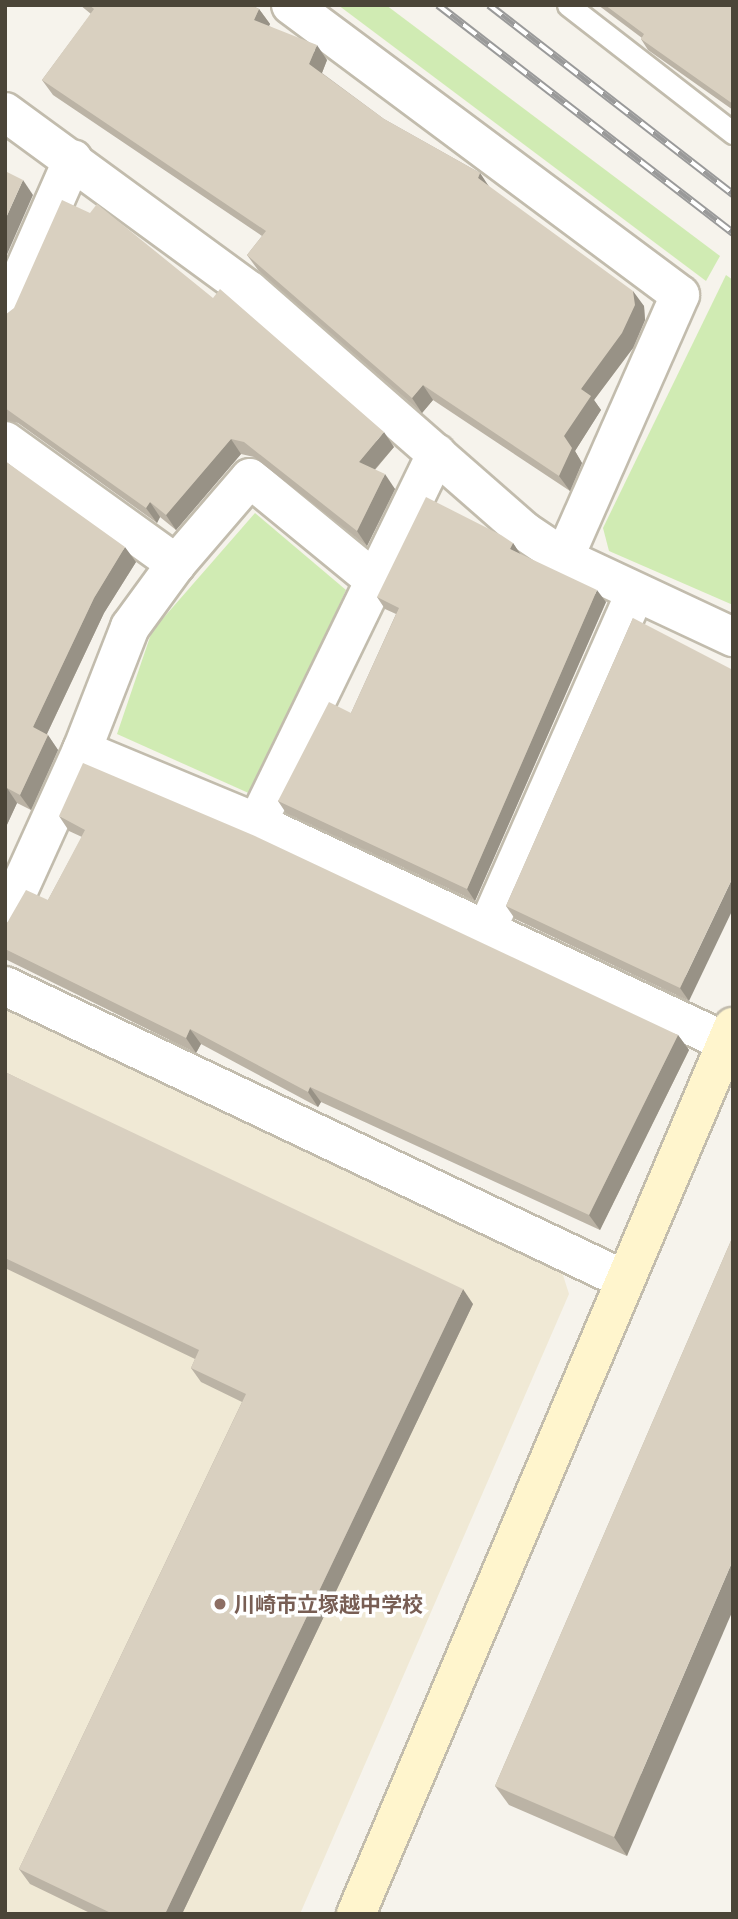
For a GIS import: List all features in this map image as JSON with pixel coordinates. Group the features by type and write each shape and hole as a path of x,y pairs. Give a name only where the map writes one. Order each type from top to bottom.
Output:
{"street":[{"path":"291,5 680,295 564,558"},
{"path":"5,112 73,159 250,291 524,531 564,558 733,637"},
{"path":"5,314 73,159"},
{"path":"5,441 176,564"},
{"path":"257,823 373,579 437,453"},
{"path":"5,920 82,750 131,627 176,564 250,478 373,579"},
{"path":"487,929 635,593"},
{"path":"82,750 257,823 487,929 730,1034 356,1914"},
{"path":"5,986 625,1280"}],"lane":[{"path":"568,5 733,133"}],"shaded area":[{"name":"川崎市立塚越中学校","path":"5,1007 562,1272 569,1294 300,1914 5,1914"}],"green space":[{"path":"338,5 386,5 720,256 706,281"},
{"path":"726,275 733,280 733,605 609,551 603,528"},
{"path":"255,513 346,590 253,795 117,734 152,631"}],"building":[{"path":"89,5 251,5 259,9 254,20 317,45 309,64 384,119 480,173 478,178 633,291 635,305 622,333 581,389 591,396 564,436 572,448 559,476 423,385 412,398 247,255 266,231 42,80 94,9"},
{"path":"605,5 733,5 733,104 641,39 644,34"},
{"path":"5,171 23,180 5,220"},
{"path":"62,200 90,213 97,204 213,298 220,289 384,432 359,462 385,474 357,531 244,442 231,439 166,515 150,502 146,508 5,408 5,315 14,308"},
{"path":"5,461 125,547 94,598 33,727 48,735 20,795 7,788 5,792"},
{"path":"426,497 501,535 513,543 510,549 597,590 467,889 278,801 329,702 351,713 399,608 377,597"},
{"path":"633,618 733,670 733,877 680,988 506,906"},
{"path":"83,763 255,836 678,1035 589,1215 310,1087 308,1092 190,1029 186,1038 5,949 5,924 26,890 48,900 85,830 59,816"},
{"path":"5,1072 463,1289 165,1914 113,1914 19,1869 246,1394 191,1368 199,1350 5,1258"},
{"path":"733,1236 733,1560 614,1837 495,1786"}],"railway":[{"path":"438,5 733,233"},
{"path":"489,5 733,194"}],"place":[{"name":"川崎市立塚越中学校","path":"220,1604"}]}
